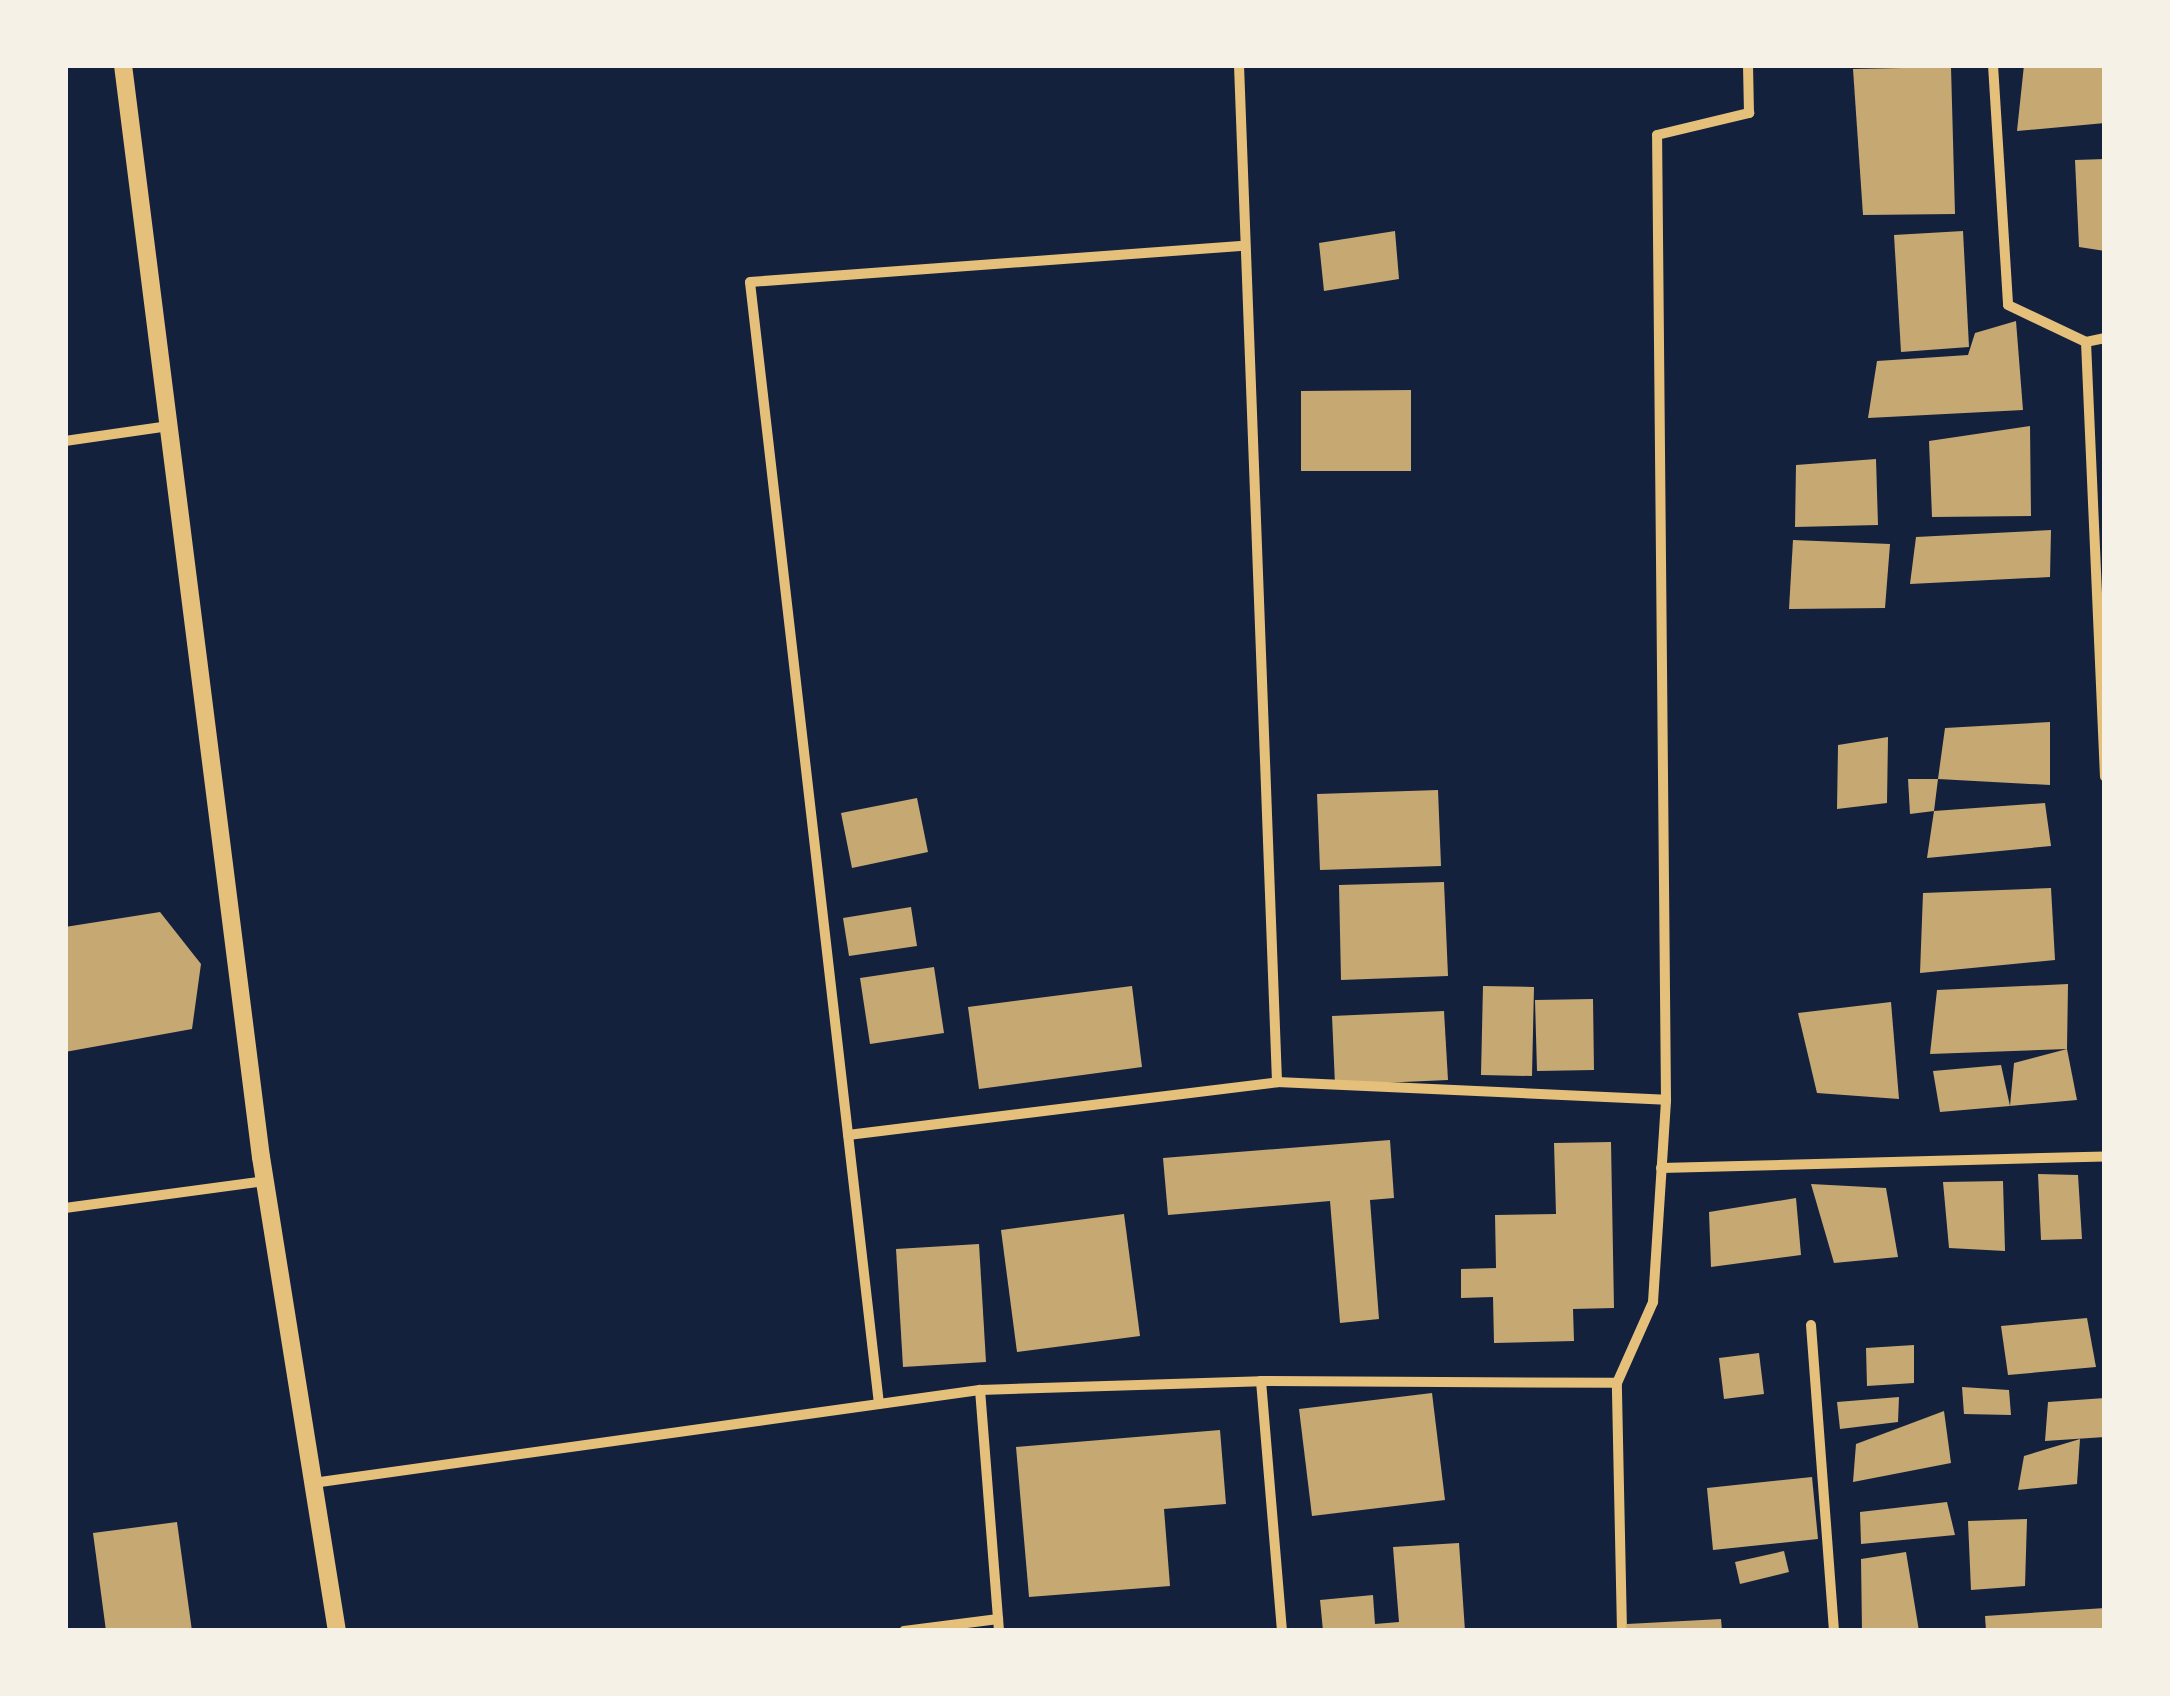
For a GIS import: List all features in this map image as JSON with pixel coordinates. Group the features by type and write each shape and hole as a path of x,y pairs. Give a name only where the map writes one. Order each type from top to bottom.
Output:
{"street":[{"path":"123,65 265,1181 337,1631"},
{"path":"1238,65 1277,1082"},
{"path":"1622,1631 1618,1382 1653,1302 1666,1100 1657,136 1749,113 1748,65"},
{"path":"1993,65 2008,304 2086,342 2105,338"},
{"path":"879,1404 750,282 1244,246"},
{"path":"2086,342 2105,776"},
{"path":"65,441 169,426"},
{"path":"848,1135 1277,1082 1666,1100"},
{"path":"1661,1168 2105,1156"},
{"path":"65,1208 265,1181"},
{"path":"1811,1325 1834,1631"},
{"path":"314,1483 980,1390 1261,1380 1618,1382"},
{"path":"1261,1380 1282,1631"},
{"path":"904,1631 999,1625 980,1390"}],"building":[{"path":"2024,65 2105,65 2105,123 2017,131"},
{"path":"1951,67 1955,214 1863,215 1853,69"},
{"path":"2105,159 2105,251 2079,247 2075,160"},
{"path":"1395,231 1399,279 1324,291 1319,243"},
{"path":"1963,231 1969,347 1901,352 1894,235"},
{"path":"2016,321 2023,410 1868,418 1877,361 1968,355 1975,333"},
{"path":"1411,390 1411,471 1301,471 1301,391"},
{"path":"2030,426 2031,516 1932,517 1929,441"},
{"path":"1876,459 1878,525 1795,527 1796,465"},
{"path":"2051,530 2050,577 1910,584 1916,537"},
{"path":"1793,540 1890,544 1885,608 1789,609"},
{"path":"2050,722 2050,785 1938,779 1945,728"},
{"path":"1888,737 1887,803 1837,809 1838,745"},
{"path":"1908,779 1938,779 1934,811 1910,814"},
{"path":"1438,790 1441,866 1320,870 1317,794"},
{"path":"917,798 928,852 852,868 841,813"},
{"path":"2045,803 2051,846 1927,858 1934,811"},
{"path":"1444,882 1448,976 1341,980 1339,885"},
{"path":"2051,888 2055,960 1920,973 1923,893"},
{"path":"911,907 917,946 849,956 843,918"},
{"path":"160,912 201,964 192,1029 65,1052 65,927"},
{"path":"934,967 944,1033 870,1044 860,978"},
{"path":"2068,984 2067,1049 1930,1054 1937,990"},
{"path":"1132,986 1142,1067 979,1089 968,1007"},
{"path":"1483,986 1534,987 1532,1076 1481,1075"},
{"path":"1593,999 1594,1070 1537,1071 1535,1000"},
{"path":"1891,1002 1899,1099 1817,1093 1798,1013"},
{"path":"1444,1011 1448,1080 1335,1085 1332,1016"},
{"path":"2067,1049 2077,1100 2010,1106 2014,1063"},
{"path":"2001,1065 2010,1106 1940,1112 1933,1071"},
{"path":"1390,1140 1394,1198 1370,1200 1379,1319 1340,1323 1330,1201 1168,1215 1163,1158"},
{"path":"1611,1142 1614,1308 1573,1309 1574,1341 1494,1343 1493,1297 1461,1298 1461,1269 1496,1268 1495,1215 1556,1214 1554,1143"},
{"path":"2038,1174 2078,1175 2082,1239 2041,1240"},
{"path":"2003,1181 2005,1251 1949,1248 1943,1182"},
{"path":"1811,1184 1886,1188 1898,1257 1834,1263"},
{"path":"1796,1198 1801,1255 1711,1267 1709,1212"},
{"path":"1124,1214 1140,1336 1017,1352 1001,1230"},
{"path":"979,1244 986,1362 903,1367 896,1249"},
{"path":"2087,1318 2096,1367 2008,1375 2001,1326"},
{"path":"1914,1345 1914,1383 1867,1386 1866,1348"},
{"path":"1759,1353 1764,1394 1724,1399 1719,1358"},
{"path":"1962,1387 2009,1390 2011,1415 1964,1414"},
{"path":"1432,1393 1445,1500 1312,1516 1299,1409"},
{"path":"1899,1397 1898,1422 1840,1429 1837,1402"},
{"path":"2105,1398 2105,1437 2045,1441 2048,1402"},
{"path":"1944,1411 1951,1463 1853,1482 1856,1444"},
{"path":"1220,1430 1226,1504 1164,1509 1170,1586 1029,1597 1016,1447"},
{"path":"2080,1439 2077,1484 2018,1490 2024,1456"},
{"path":"1812,1477 1818,1539 1713,1550 1707,1488"},
{"path":"1947,1502 1955,1535 1861,1544 1860,1512"},
{"path":"2027,1519 2025,1586 1971,1590 1968,1521"},
{"path":"177,1522 192,1631 106,1631 93,1533"},
{"path":"1459,1543 1465,1631 1323,1631 1320,1600 1373,1595 1375,1624 1399,1622 1393,1547"},
{"path":"1784,1551 1789,1572 1740,1584 1735,1562"},
{"path":"1906,1552 1919,1631 1862,1631 1861,1559"},
{"path":"2105,1608 2105,1631 1986,1631 1985,1616"},
{"path":"1721,1619 1722,1631 1627,1631 1627,1624"}]}
